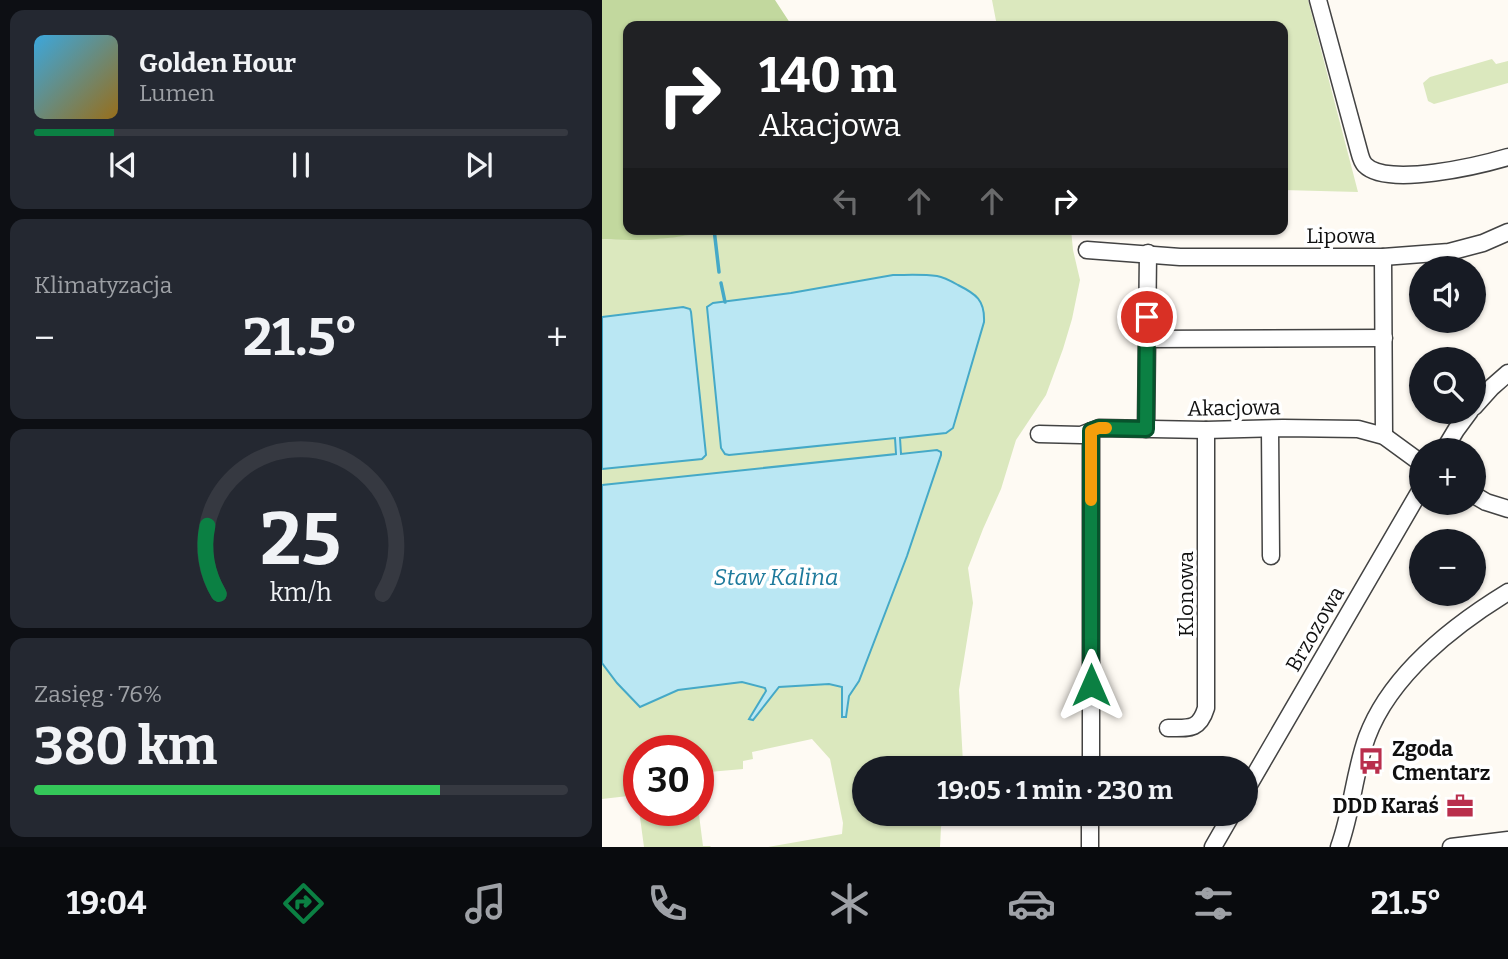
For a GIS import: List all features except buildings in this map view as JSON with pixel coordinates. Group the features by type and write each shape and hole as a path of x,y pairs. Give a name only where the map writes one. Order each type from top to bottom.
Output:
{"street":[{"path":"1318,0 1365,165 1380,174 1443,172 1508,157"},
{"name":"Lipowa","path":"1087,250 1180,257 1383,257 1449,252 1483,243 1508,232"},
{"path":"1146,429 1148,253"},
{"path":"1383,257 1384,436"},
{"path":"1146,339 1384,338"},
{"path":"1486,394 1508,373"},
{"name":"Akacjowa","path":"1039,434 1081,435 1099,428 1358,429 1384,436 1409,454"},
{"path":"1270,429 1271,556"},
{"name":"Klonowa","path":"1168,728 1192,728 1204,715 1206,708 1206,430"},
{"path":"1091,431 1091,756"},
{"path":"1486,502 1508,509"},
{"name":"Brzozowa","path":"1258,769 1409,510"},
{"path":"1339,847 1367,739 1384,706 1409,672 1430,650 1463,622 1508,592"},
{"path":"1090,826 1090,847"},
{"path":"1213,847 1225,826"},
{"path":"1451,847 1508,840"}],"green space":[{"path":"602,0 775,0 789,21 623,21 623,235 688,235 659,239 602,239"},
{"path":"992,0 1308,0 1358,192 1288,190 1288,21 996,21"},
{"path":"1492,59 1496,64 1508,61 1508,83 1434,104 1428,101 1423,83 1430,77"},
{"path":"689,235 1072,235 1080,280 1063,349 1046,395 1016,440 1001,489 968,568 973,603 959,690 963,756 852,756 852,826 941,826 940,847 768,847 842,834 843,823 830,759 812,739 752,752 753,759 743,761 743,769 714,772 714,735 623,735 623,797 602,799 602,239 630,240"},
{"path":"641,826 700,826 703,846 711,847 644,847"}],"water":[{"name":"Staw Kalina","path":"893,275 932,275 970,291 981,303 984,322 953,428 946,433 900,438 901,454 937,450 941,455 907,556 859,681 849,696 846,717 842,717 842,687 829,684 779,687 753,720 749,719 766,691 765,688 742,682 678,690 640,707 602,663 602,485 896,454 895,438 725,454 721,448 707,307 713,303 791,293"},
{"path":"683,307 691,312 706,455 702,459 602,469 602,317"}],"waterway":[{"path":"715,235 719,272"},
{"path":"721,283 725,302"}],"slow traffic":[{"path":"1091,500 1091,431 1106,428"}],"place":[{"name":"Zgoda Cmentarz","path":"1371,761"},
{"name":"DDD Karaś","path":"1460,806"}],"route":[{"path":"1091,685 1091,431 1099,428 1146,429 1147,317"}]}
